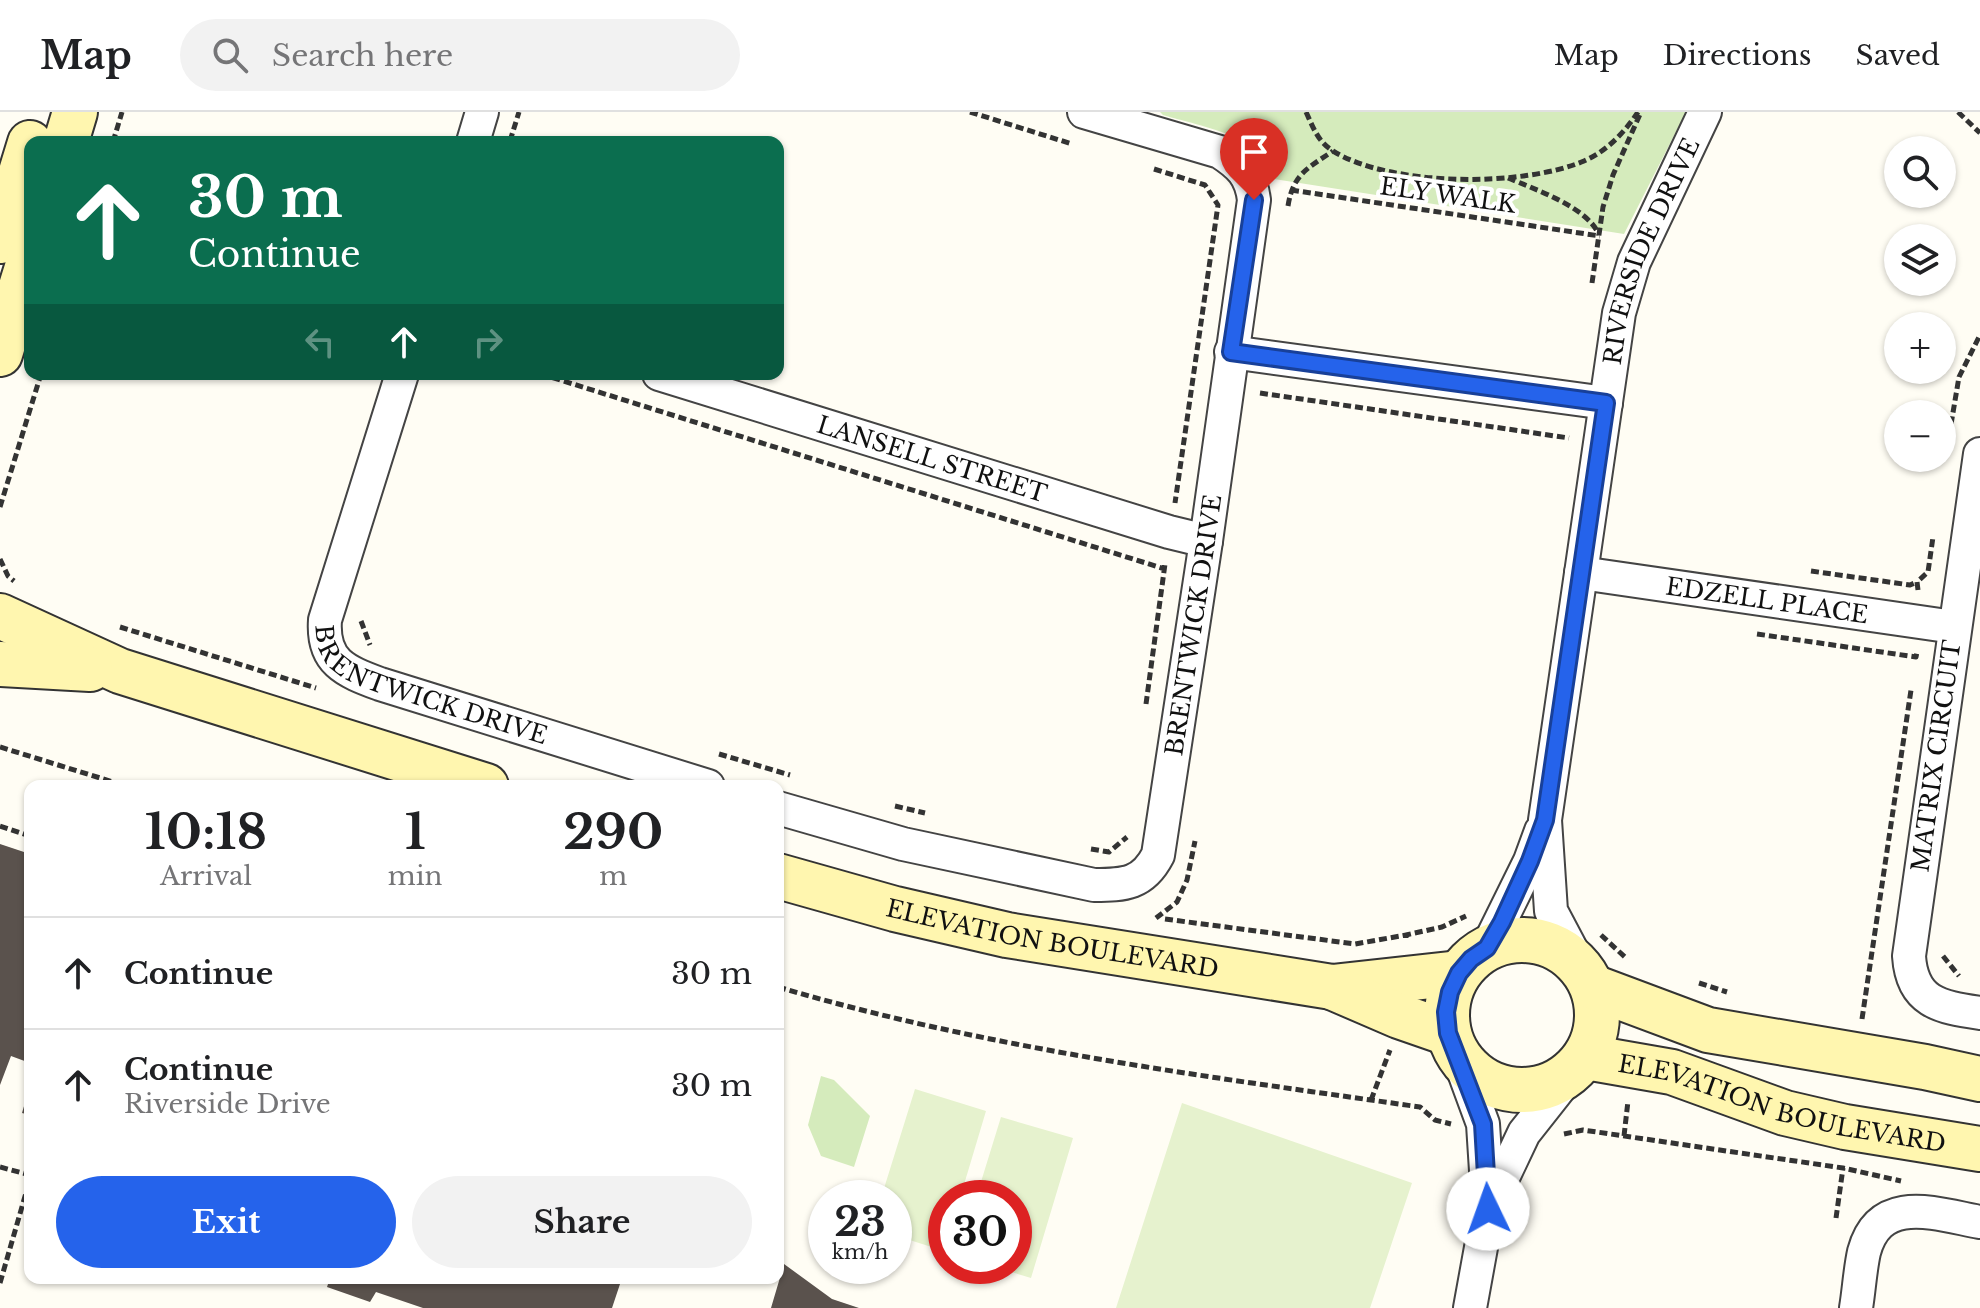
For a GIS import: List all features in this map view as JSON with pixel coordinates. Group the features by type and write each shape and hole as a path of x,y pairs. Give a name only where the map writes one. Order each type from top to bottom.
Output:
{"street":[{"path":"32,136 40,112"},
{"path":"68,136 75,112"},
{"path":"475,136 482,112"},
{"name":"BRENTWICK DRIVE","path":"784,810 903,844 1094,885 1119,885 1136,880 1150,870 1158,855 1254,200 1247,174 1220,152 1120,117 1084,112"},
{"name":"RIVERSIDE DRIVE","path":"1473,961 1530,861 1545,820 1626,285 1651,221 1705,112"},
{"path":"0,354 24,184"},
{"path":"1231,352 1606,403"},
{"name":"BRENTWICK DRIVE","path":"400,380 325,620 324,638 329,652 340,665 354,674 380,684 689,780"},
{"name":"LANSELL STREET","path":"678,380 1206,541"},
{"name":"MATRIX CIRCUIT","path":"1980,454 1909,956 1910,975 1918,990 1930,1000 1980,1013"},
{"name":"EDZELL PLACE","path":"1581,573 1954,627"},
{"path":"0,616 120,671 467,780"},
{"path":"0,664 120,671"},
{"name":"RIVERSIDE DRIVE","path":"1545,820 1551,911 1586,976"},
{"name":"ELEVATION BOULEVARD","path":"784,878 895,909 1007,935 1332,987 1399,1016 1453,1045"},
{"path":"1470,1308 1488,1209 1483,1124 1453,1045 1446,1012 1450,992 1473,961 1510,940 1535,940 1559,948 1586,976 1708,1030 1980,1079"},
{"name":"ELEVATION BOULEVARD","path":"1332,987 1473,961"},
{"path":"1488,1209 1524,1133 1577,1066 1596,1035 1598,1011 1586,976"},
{"path":"1453,1045 1475,1075 1497,1087 1522,1091 1547,1087 1577,1066"},
{"name":"ELEVATION BOULEVARD","path":"1577,1066 1672,1072 1785,1113 1845,1127 1980,1149"},
{"path":"1856,1308 1869,1240 1878,1225 1891,1215 1907,1211 1980,1222"}],"path":[{"path":"115,136 122,112"},
{"path":"511,136 519,112"},
{"path":"970,112 1073,144"},
{"path":"1306,112 1316,135 1333,151 1387,172 1459,179 1553,171 1585,161 1612,144 1640,112"},
{"path":"1600,236 1603,207 1613,175 1640,112"},
{"path":"1958,112 1980,133"},
{"name":"ELY WALK","path":"1333,151 1303,171 1291,190 1600,236"},
{"path":"1144,717 1218,205 1205,185 1146,166"},
{"path":"1506,177 1586,217 1600,236"},
{"path":"1955,400 1959,377 1980,335"},
{"path":"0,507 39,380"},
{"path":"560,380 1165,569"},
{"path":"1260,393 1569,438"},
{"path":"1748,632 1916,657 1919,622 1917,582 1928,572 1935,526"},
{"path":"364,608 360,623 371,646"},
{"path":"1850,1017 1864,1019 1912,689"},
{"path":"0,747 107,780"},
{"path":"718,753 794,777"},
{"path":"882,802 937,816"},
{"path":"1077,846 1109,852 1127,838 1129,823"},
{"path":"0,826 24,834"},
{"path":"1945,941 1943,956 1958,975 1969,977"},
{"path":"1694,982 1738,996"},
{"path":"784,989 921,1025 1055,1053 1420,1107 1435,1120 1453,1124 1483,1124"},
{"path":"1524,1133 1554,1137 1583,1130 1843,1168 1916,1184"},
{"path":"0,1167 24,1175"},
{"path":"1836,1218 1843,1168"},
{"path":"0,1283 24,1198"}],"green space":[{"path":"1160,112 1686,112 1624,234 1274,179 1268,161 1250,144"},
{"path":"821,1076 834,1080 870,1116 854,1167 821,1156 808,1125"},
{"path":"915,1089 986,1111 965,1180 928,1180 928,1246 912,1241 912,1180 887,1180"},
{"path":"1182,1103 1412,1183 1370,1308 1116,1308"},
{"path":"1001,1117 1073,1138 1032,1275 1032,1180 982,1180"}],"building":[{"path":"0,844 24,852 24,1061 11,1056 0,1085"},
{"path":"784,1264 832,1299 859,1308 771,1308 778,1284 784,1284"},
{"path":"328,1284 620,1284 612,1308 423,1308 376,1292 370,1302 327,1287"}],"route":[{"path":"1254,200 1231,352 1606,403 1545,820 1502,922 1487,948 1471,959 1459,973 1450,992 1446,1012 1448,1033 1483,1124 1488,1209"}]}
